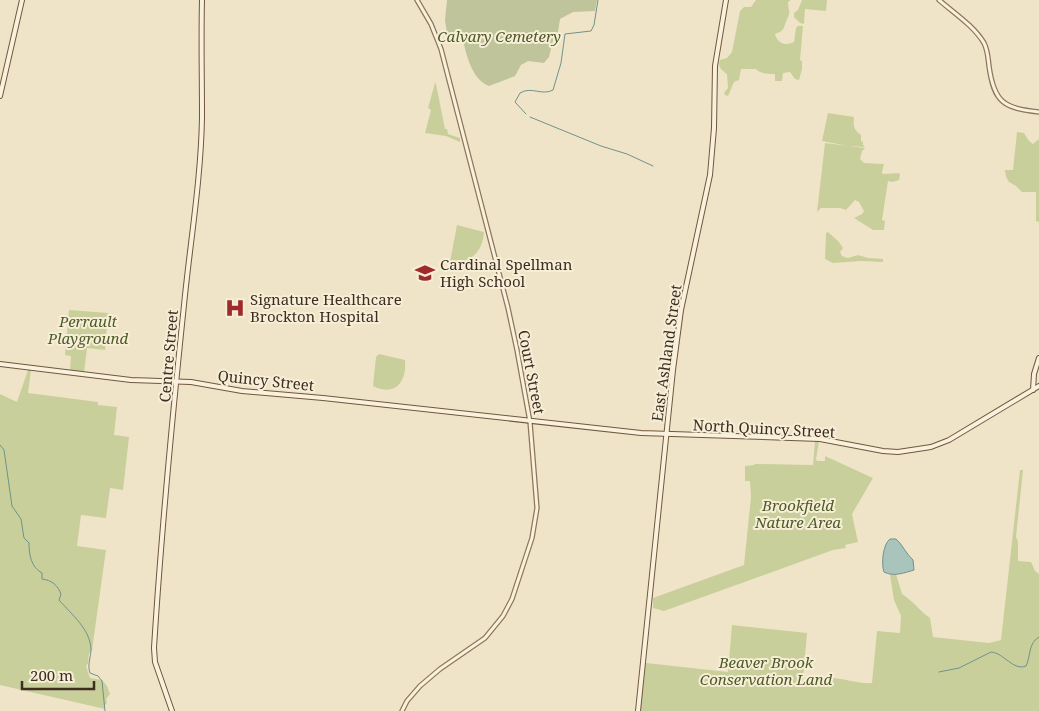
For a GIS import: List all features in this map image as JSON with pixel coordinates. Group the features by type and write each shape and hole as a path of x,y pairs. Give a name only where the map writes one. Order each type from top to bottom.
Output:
{"main road":[{"path":"0,96 22,0"},
{"name":"Centre Street","path":"172,711 155,662 154,648 161,540 200,145 202,0"},
{"name":"East Ashland Street","path":"638,711 673,370 681,310 710,175 714,128 715,66 726,0"},
{"path":"1033,390 1034,374 1039,358"},
{"name":"Quincy Street","path":"0,364 131,380 177,381 248,392 343,400 530,422"},
{"name":"North Quincy Street","path":"530,422 666,435 820,439 883,451 911,451 931,447 949,440 1039,386"}],"street":[{"name":"Court Street","path":"402,711 407,701 420,686 440,669 485,638 508,607 532,538 536,522 537,497 530,422 508,308 441,49 431,24 416,0"},
{"path":"939,0 978,34 984,43 988,55 993,87 1001,100 1017,110 1039,112"}],"green space":[{"name":"Calvary Cemetery","path":"447,0 597,0 595,11 573,12 560,19 558,32 554,36 549,57 544,63 528,61 521,65 515,76 489,86 478,78 470,65 462,36 448,40 445,20"},
{"path":"756,0 791,0 788,2 789,14 783,29 775,34 780,42 785,44 791,43 794,42 796,28 803,26 800,60 802,61 802,69 799,80 795,79 790,72 783,73 782,81 775,81 775,74 762,73 756,69 741,69 739,80 734,82 728,96 724,93 728,88 727,74 719,65 719,62 727,58 732,52 740,11 744,7 751,7"},
{"path":"802,0 827,0 826,11 805,9 804,24 800,23 794,17 794,13 798,10"},
{"path":"435,83 445,129 447,129 448,134 460,138 460,142 446,136 425,133 431,110 428,108"},
{"path":"828,113 854,117 854,128 861,135 861,141 865,147 822,141"},
{"path":"1017,132 1024,133 1033,144 1039,139 1039,222 1036,221 1036,192 1022,192 1009,182 1006,177 1005,170 1013,170"},
{"path":"825,143 865,148 860,159 864,163 884,164 883,174 899,173 899,180 888,181 882,220 885,221 884,230 873,230 854,218 864,211 859,202 855,200 846,210 840,208 821,208 817,212"},
{"path":"457,225 484,232 483,239 478,251 469,259 450,262"},
{"path":"828,232 843,248 840,252 842,256 848,258 858,255 883,259 883,262 833,263 825,259 826,233"},
{"name":"Perrault Playground","path":"69,310 108,313 105,350 87,348 84,373 70,371 71,356 65,355"},
{"path":"379,354 405,360 402,381 388,390 373,386 376,357"},
{"path":"28,370 31,370 28,393 98,402 98,405 117,407 114,435 129,437 123,490 110,488 106,518 81,515 77,546 106,550 92,650 86,666 90,678 102,680 107,686 110,694 106,699 105,709 0,685 0,394 17,402"},
{"name":"Brookfield Nature Area","path":"815,441 819,441 817,461 825,461 825,456 873,478 852,514 858,542 845,545 846,548 833,550 664,611 653,608 653,598 744,565 751,497 750,481 745,481 745,466 755,464 813,465"},
{"name":"Beaver Brook Conservation Land","path":"1020,470 1023,470 1016,537 1018,541 1018,561 1031,562 1035,571 1039,574 1039,711 640,711 646,663 728,672 732,625 807,633 803,680 818,682 833,678 872,683 877,631 900,633 901,616 894,600 890,575 896,574 902,594 930,618 933,637 989,643 1001,640"}],"water":[{"path":"890,539 896,539 901,544 913,560 914,570 895,574 884,572 883,554"}],"waterway":[{"path":"526,114 515,102 520,93 528,90 545,92 553,90 561,63 565,34 591,31 594,25 598,0"},
{"path":"530,117 601,146 627,154 653,166"},
{"path":"0,445 4,450 12,506 21,519 24,538 29,543 31,560 42,573 42,579 52,582 58,588 61,594 59,600 80,623 87,635 91,649 89,670 90,673 98,676 102,681 105,711"},
{"path":"939,672 959,668 991,652 1000,655 1017,666 1026,666 1031,646 1039,637"}],"place":[{"name":"Cardinal Spellman High School","path":"425,273"},
{"name":"Signature Healthcare Brockton Hospital","path":"235,308"}]}
